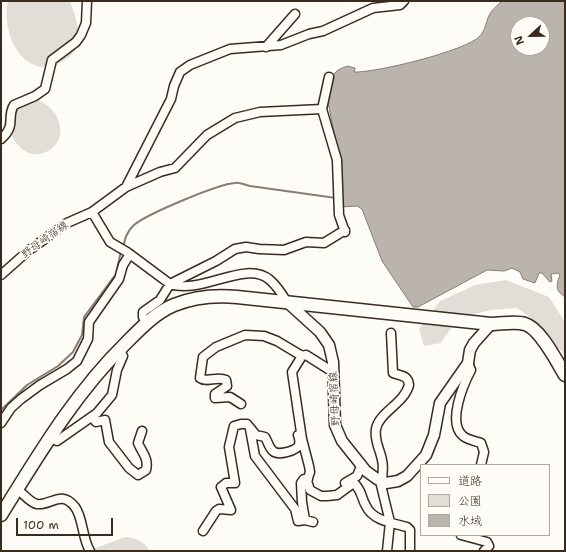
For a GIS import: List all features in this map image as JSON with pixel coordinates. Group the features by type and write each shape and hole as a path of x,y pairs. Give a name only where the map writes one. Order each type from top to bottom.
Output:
{"main road":[{"path":"1,515 50,437 78,398 106,363 146,323 175,305 214,296 468,320 491,324 518,324 532,328 552,353 565,375"}],"street":[{"path":"1,139 10,128 14,105 35,96 45,89 52,60 76,42 81,35 86,23 87,1"},
{"path":"126,187 171,99 174,86 180,72 190,65 230,49 282,45 309,34 323,31 373,8 400,6 404,1"},
{"path":"266,47 295,14"},
{"path":"146,323 143,317 143,312 160,300 170,284 216,261 235,249 246,247 284,250 306,242 324,243 345,231 339,215 337,160 322,109 329,77"},
{"path":"126,187 160,172 175,168 207,135 235,118 260,112 322,109"},
{"name":"野母崎宿線","path":"1,275 66,223 92,212 126,187"},
{"path":"92,212 110,242 129,253 170,284"},
{"path":"1,423 11,408 21,399 67,369 77,360 88,339 90,322 119,279 129,253"},
{"name":"野母崎宿線","path":"170,284 176,286 192,286 211,283 240,274 259,274 273,282 326,340 331,353 336,429 342,442 361,466 381,481"},
{"path":"381,481 394,482 405,478 426,455 434,435 440,403 468,362 470,350 474,342 491,324"},
{"path":"387,551 390,522 381,481 382,459 377,446 376,429 380,420 404,398 409,385 407,379 403,376 393,373 391,332"},
{"path":"241,404 230,397 214,398 215,394 227,386 226,380 218,377 204,380 200,378 202,360 212,349 245,335 252,335 277,341 302,356 311,357 333,372"},
{"path":"50,437 57,441 92,417 112,395 117,370 123,356 119,350"},
{"path":"302,356 292,372 297,413 310,472 308,479 310,490 316,494 327,496 334,494 336,495 354,484 363,495 368,510 377,517 407,527 410,530 410,551"},
{"path":"468,362 471,370 462,387 458,402 457,425 462,435 481,443 484,452 481,464"},
{"path":"203,530 216,511 220,509 231,510 221,487 226,483 235,483 229,447 232,429 237,425 244,423 258,436 266,438 275,453 288,451 299,444 296,417 297,413"},
{"path":"92,417 96,422 105,420 108,442 129,468 138,475 146,470 147,464 146,457 138,443 142,431"},
{"path":"250,428 255,456 295,509 298,521 309,521 303,512 301,490 302,480 308,479"},
{"path":"334,494 341,485 357,476 361,466"},
{"path":"17,489 35,503 44,503 57,498 67,501 74,506 90,551"},
{"path":"465,536 487,542 488,546 484,551"}],"green space":[{"path":"8,1 70,1 78,31 77,44 74,52 63,61 49,66 37,66 27,61 18,52 12,41 8,28"},
{"path":"32,98 49,107 55,114 60,125 60,137 54,147 48,151 37,154 28,153 14,140 8,120 8,111 11,104"},
{"path":"506,280 549,297 565,322 565,358 562,351 551,345 534,320 517,308 491,310 458,318 441,343 424,346 419,329 440,301 475,285"},
{"path":"125,537 140,541 150,551 88,551"}],"water":[{"path":"502,1 565,1 565,297 557,288 560,275 558,273 551,274 552,281 550,282 542,273 539,273 535,283 523,279 520,272 512,268 504,271 487,270 418,307 413,307 382,261 362,209 357,206 340,207 342,173 328,102 334,74 338,70 347,66 355,68 354,72 381,69 420,60 457,48 480,36 484,31 491,12"}],"waterway":[{"path":"123,247 130,230 141,220 183,200 226,185 239,183 250,186 336,198"},
{"path":"1,410 27,385 58,366 73,352 82,335 84,317 116,274 121,251"}]}
